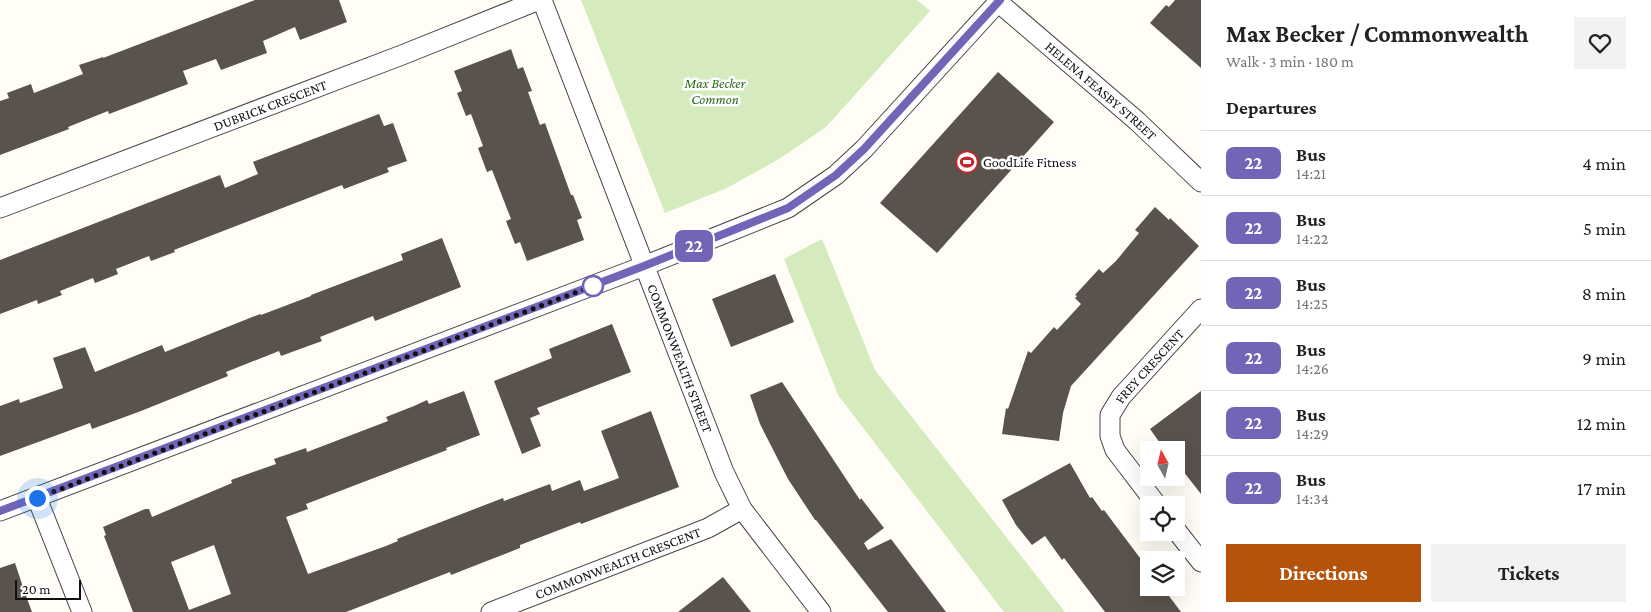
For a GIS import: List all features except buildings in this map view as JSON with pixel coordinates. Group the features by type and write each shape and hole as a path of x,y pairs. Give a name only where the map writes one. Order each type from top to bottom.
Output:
{"street":[{"name":"DUBRICK CRESCENT","path":"0,208 541,0"},
{"name":"COMMONWEALTH STREET","path":"541,0 724,472 742,509 821,612"},
{"path":"0,511 644,266 788,208 836,175 864,149 999,1"},
{"name":"HELENA FEASBY STREET","path":"999,1 1137,121 1201,182"},
{"name":"FREY CRESCENT","path":"1150,496 1114,450 1110,436 1110,416 1121,397 1201,309"},
{"path":"37,498 82,612"},
{"name":"COMMONWEALTH CRESCENT","path":"491,612 708,528 742,509"},
{"path":"1185,541 1201,562"}],"green space":[{"name":"Max Becker Common","path":"581,0 917,0 930,11 826,127 779,159 727,188 665,213"},
{"path":"822,239 875,370 1065,612 1004,612 838,395 784,259"}],"bus line":[{"name":"22","path":"0,511 644,266 788,208 836,175 864,149 1000,0"}],"place":[{"name":"GoodLife Fitness","path":"967,162"}],"route":[{"path":"37,498 598,284 593,286"}]}
